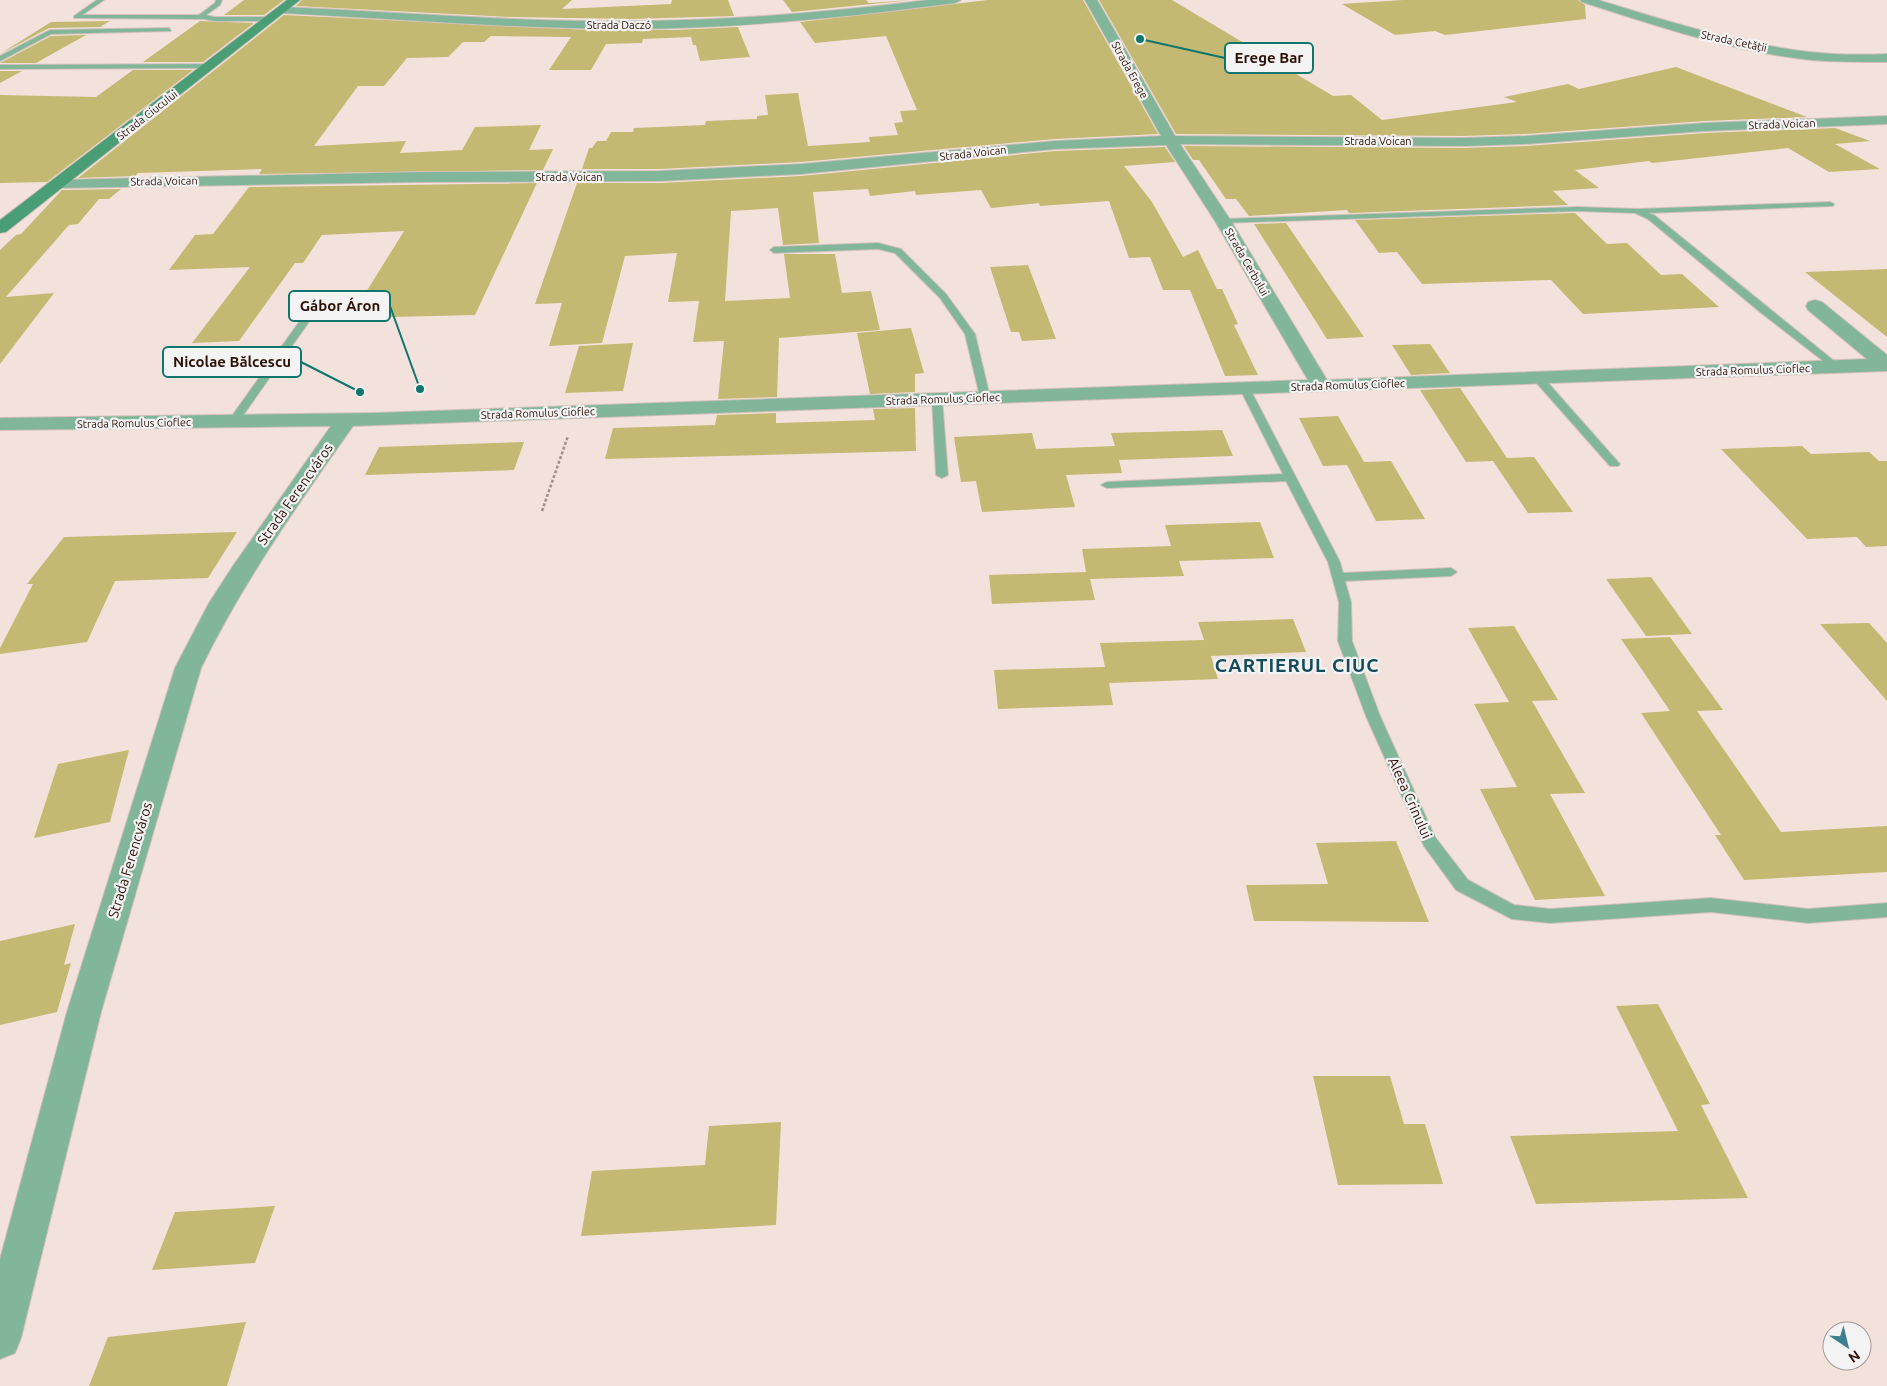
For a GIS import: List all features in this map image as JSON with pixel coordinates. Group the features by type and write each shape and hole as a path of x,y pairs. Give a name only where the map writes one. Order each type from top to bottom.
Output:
{"main road":[{"name":"Strada Ciucului","path":"0,228 294,0"}],"street":[{"name":"Strada Daczó","path":"282,10 548,25 633,25 803,18 955,0"},
{"name":"Strada Erege","path":"1091,0 1170,140"},
{"name":"Strada Cetății","path":"1586,0 1694,32 1748,45 1845,59 1887,58"},
{"name":"Strada Voican","path":"59,183 421,177 660,176 801,169 1055,145 1170,140 1462,142 1526,140 1704,127 1887,120"},
{"name":"Strada Cerbului","path":"1170,140 1223,220 1321,386"},
{"path":"1816,306 1887,364"},
{"name":"Strada Romulus Cioflec","path":"0,424 346,420 1245,389 1887,364"},
{"name":"Strada Ferencváros","path":"0,1338 84,1012 188,668 205,631 226,595 346,420"}],"lane":[{"path":"101,0 76,17 270,19"},
{"path":"204,17 202,15 218,4 219,0"},
{"path":"0,58 50,32 169,30"},
{"path":"0,67 210,66"},
{"path":"1223,220 1578,209 1636,211 1830,204"},
{"path":"1636,211 1651,217 1663,226 1763,310 1835,367"},
{"path":"774,250 878,246 898,251 943,296 970,334 985,397"},
{"path":"233,422 320,299"},
{"path":"1538,378 1614,464"},
{"name":"Aleea Crinului","path":"1245,389 1334,562 1345,602 1345,641 1373,716 1429,841 1462,885 1512,912 1550,916 1711,905 1808,916 1887,910"},
{"path":"937,399 942,475"},
{"path":"1107,485 1290,477"},
{"path":"1338,577 1451,572"}],"path":[{"path":"542,511 576,412"}],"building":[{"path":"244,0 284,0 264,15 224,15"},
{"path":"302,0 572,0 562,9 671,4 672,0 728,0 734,16 631,19 512,17 296,6"},
{"path":"783,0 866,0 869,3 912,0 792,12"},
{"path":"988,0 1083,0 1158,134 1055,139 801,162 660,169 582,169 589,148 592,148 597,141 606,141 611,132 633,132 634,128 705,125 706,121 757,119 757,116 768,115 765,95 798,93 808,146 870,142 869,137 898,135 894,123 903,122 900,111 917,110 886,36 815,43 800,22"},
{"path":"1099,0 1172,0 1333,96 1351,95 1382,120 1517,102 1504,97 1568,84 1579,89 1676,67 1807,117 1705,121 1526,134 1462,136 1176,134"},
{"path":"1403,0 1578,0 1585,5 1586,19 1445,35 1435,31 1395,35 1342,4"},
{"path":"284,15 590,30 674,30 738,27 750,57 700,61 696,45 693,45 691,37 643,39 642,43 606,44 591,70 549,70 571,37 491,36 484,42 463,42 448,57 407,58 384,86 358,86 314,146 406,141 400,153 462,150 475,127 541,125 529,150 553,149 543,170 259,174 262,169 138,173 135,176 78,178"},
{"path":"110,21 100,27 49,28 0,54 51,22"},
{"path":"200,21 254,23 203,62 143,62"},
{"path":"86,35 36,63 0,63 51,36"},
{"path":"133,70 193,70 47,182 0,183 0,95 96,97"},
{"path":"0,71 22,71 0,83"},
{"path":"1835,128 1870,141 1835,144 1880,169 1829,172 1788,148 1575,170 1599,188 1553,191 1568,205 1349,213 1347,210 1249,216 1236,199 1226,199 1199,160 1193,160 1184,146 1462,148 1526,146 1705,133"},
{"path":"1165,147 1175,162 1124,166 1152,202 1183,257 1198,250 1217,289 1222,289 1238,324 1234,325 1258,375 1225,376 1190,290 1163,290 1150,257 1129,258 1109,201 1040,206 1039,203 991,208 981,190 916,195 915,191 870,196 868,189 813,192 819,243 783,245 778,208 731,211 725,301 790,298 784,254 835,254 842,293 871,291 880,330 779,338 777,397 718,399 724,341 693,342 699,301 668,302 677,253 625,256 602,343 549,346 562,303 535,304 577,183 660,183 801,176 1055,151"},
{"path":"537,183 475,315 350,318 404,231 322,235 303,263 295,263 239,341 192,343 250,267 169,270 195,235 213,234 249,187"},
{"path":"121,189 109,199 99,199 78,224 69,225 6,297 54,293 0,364 0,250 16,235 21,234 62,190"},
{"path":"1575,213 1607,244 1627,243 1661,275 1682,274 1719,307 1583,314 1551,280 1422,284 1397,252 1379,253 1355,220"},
{"path":"1286,223 1364,337 1327,339 1254,224"},
{"path":"1028,265 1056,339 1022,341 1019,332 1011,332 990,267"},
{"path":"1887,269 1887,337 1805,272"},
{"path":"911,328 924,373 915,374 915,392 870,394 857,333"},
{"path":"633,343 623,391 565,393 579,346"},
{"path":"1430,344 1450,373 1411,375 1392,345"},
{"path":"1460,388 1507,458 1534,457 1573,512 1528,513 1493,461 1466,462 1420,390"},
{"path":"915,408 916,451 605,459 613,428 715,425 717,415 776,413 776,423 875,420 873,409"},
{"path":"1338,416 1364,462 1391,461 1425,519 1376,521 1347,465 1323,466 1299,418"},
{"path":"1222,430 1233,456 1119,460 1118,456 1122,473 1066,475 1075,507 982,512 976,481 961,482 954,437 1032,433 1036,449 1115,446 1111,433"},
{"path":"524,442 514,470 365,475 379,447"},
{"path":"1802,446 1811,454 1869,452 1879,461 1887,461 1887,546 1866,547 1857,537 1807,539 1721,449"},
{"path":"1260,522 1274,558 1179,561 1184,576 1090,579 1095,600 992,604 989,575 1086,572 1082,549 1171,546 1165,525"},
{"path":"237,532 208,578 115,581 87,642 0,654 0,648 33,584 27,584 64,537"},
{"path":"1651,577 1692,634 1646,636 1606,579"},
{"path":"1293,619 1306,652 1211,656 1218,679 1109,683 1113,705 998,709 994,670 1105,667 1100,643 1204,640 1198,622"},
{"path":"1869,623 1887,643 1887,701 1820,624"},
{"path":"1514,626 1558,700 1532,701 1585,793 1550,794 1605,896 1535,900 1480,789 1517,787 1474,704 1509,702 1468,628"},
{"path":"1670,637 1723,710 1697,711 1781,832 1887,826 1887,872 1744,880 1715,835 1721,835 1641,713 1670,711 1621,639"},
{"path":"129,750 110,822 34,838 58,764"},
{"path":"1396,841 1429,922 1254,921 1246,885 1328,884 1316,843"},
{"path":"75,924 64,965 71,963 57,1012 0,1025 0,941"},
{"path":"1658,1004 1710,1104 1701,1105 1748,1198 1536,1204 1510,1136 1678,1131 1616,1006"},
{"path":"1313,1076 1390,1076 1404,1124 1425,1124 1443,1184 1338,1185"},
{"path":"781,1122 776,1225 581,1236 592,1171 705,1165 709,1126"},
{"path":"275,1206 255,1263 152,1270 175,1212"},
{"path":"246,1322 227,1386 89,1386 108,1337"}],"place":[{"name":"Erege Bar","path":"1140,39"},
{"name":"Gábor Áron","path":"420,389"},
{"name":"Nicolae Bălcescu","path":"360,392"}],"district":[{"name":"CARTIERUL CIUC","path":"1297,665"}]}
